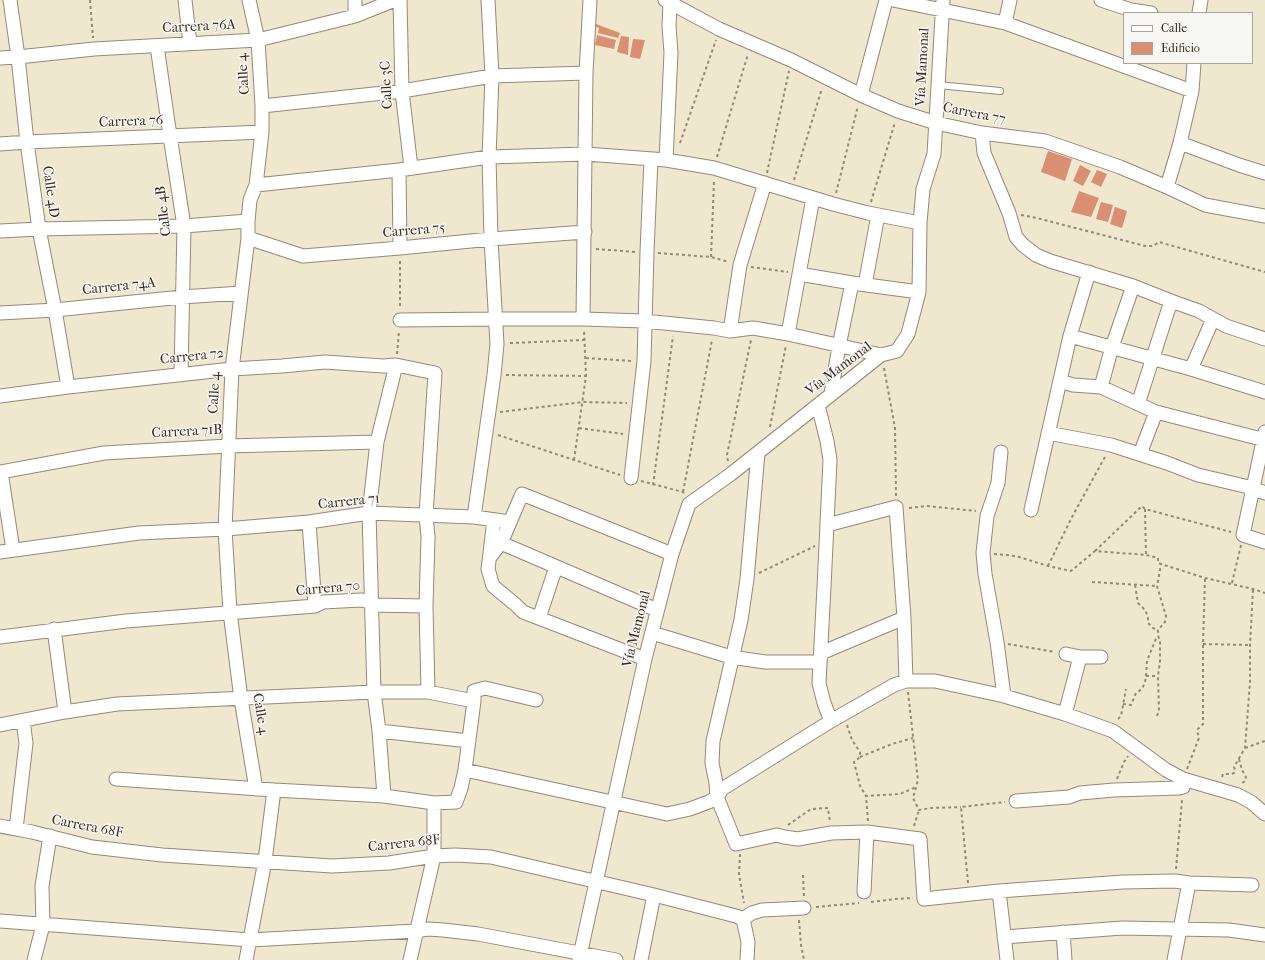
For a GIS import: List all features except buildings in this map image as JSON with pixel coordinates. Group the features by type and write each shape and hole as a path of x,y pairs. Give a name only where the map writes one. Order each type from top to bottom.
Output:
{"street":[{"name":"Calle 4D","path":"10,0 39,229 68,387"},
{"path":"185,0 190,44"},
{"name":"Calle 4","path":"249,0 258,40 262,132 256,185 250,200 248,238 232,369 225,529 230,612 240,699 256,789"},
{"path":"355,0 355,16"},
{"name":"Carrera 76A","path":"0,58 94,49 258,40 355,16 395,0"},
{"name":"Calle 3C","path":"400,0 405,169 400,248"},
{"path":"474,517 489,414 497,344 491,239 489,158 492,76 488,0"},
{"path":"583,320 586,73 590,0"},
{"path":"861,95 886,0"},
{"path":"893,0 943,5"},
{"path":"1006,23 1010,0"},
{"path":"1103,0 1134,5 1149,12"},
{"path":"1199,12 1201,0"},
{"path":"668,1 668,26 671,53 670,161"},
{"name":"Carrera 77","path":"668,1 719,29 791,60 825,78 898,111 936,123 982,133 1045,141 1120,167 1167,187 1205,206 1265,216"},
{"name":"Vía Mamonal","path":"580,956 645,659 672,554 690,504 731,474 830,394 882,355 897,351 908,334 919,292 920,223 923,189 934,154 943,5 1006,23 1192,91"},
{"name":"Calle 4B","path":"157,46 184,226 181,375"},
{"path":"1167,187 1180,144 1192,91 1194,64"},
{"path":"262,106 402,91 492,76 586,73"},
{"name":"Carrera 76","path":"0,144 262,132"},
{"path":"982,133 984,153 1009,213 1016,237 1022,245 1036,255 1050,261 1133,286 1200,311 1226,326 1265,339"},
{"path":"1180,144 1265,173"},
{"path":"256,185 405,169 489,158 586,154 670,161 714,168 833,204 873,214 920,223"},
{"path":"631,478 644,361 644,321 651,159"},
{"path":"730,331 740,265 765,183"},
{"path":"788,334 813,198"},
{"path":"830,394 839,346 859,284 873,214"},
{"path":"0,231 184,226 248,221"},
{"name":"Carrera 75","path":"248,238 303,256 585,232"},
{"path":"1031,510 1070,336 1089,272"},
{"path":"799,274 919,292"},
{"path":"1101,387 1112,347 1133,286"},
{"name":"Carrera 74A","path":"0,313 55,310 182,297 241,293"},
{"path":"1138,404 1171,301"},
{"path":"400,320 496,318 644,321 730,331 753,328 788,334 882,355"},
{"path":"1191,369 1213,319"},
{"path":"1070,336 1191,369 1265,392"},
{"name":"Carrera 72","path":"0,396 232,369 326,362 383,366 396,365 435,373 426,515"},
{"path":"384,796 379,731 374,692 369,513 378,442 396,365"},
{"path":"1060,381 1073,385 1101,387 1156,412 1264,437 1259,490 1243,535 1265,542"},
{"path":"818,405 828,441 830,460 819,683 831,721"},
{"path":"1140,454 1156,412"},
{"path":"1048,433 1111,445 1167,463 1198,475 1259,490"},
{"name":"Carrera 71B","path":"1,472 104,453 228,446 378,442"},
{"path":"762,449 741,620 731,657 713,741 712,763 717,797 736,844 777,835 798,839 831,833 868,832 920,839 924,899 999,891 1123,882 1175,881 1189,883 1252,885"},
{"path":"1001,452 998,483 987,516 983,553 1004,696"},
{"path":"1,472 6,551"},
{"path":"489,558 500,543 522,494 672,554"},
{"path":"827,525 896,510 904,618 906,681"},
{"name":"Carrera 71","path":"6,551 139,533 225,529 309,522 369,513 474,517 510,522"},
{"path":"426,515 428,537 426,606 428,692"},
{"path":"494,520 488,569 493,586 523,612 645,659"},
{"path":"309,522 315,606"},
{"path":"500,543 657,610"},
{"path":"538,618 556,567"},
{"name":"Carrera 70","path":"0,637 126,620 315,606 323,602 361,600 367,601 371,605 426,606"},
{"path":"652,633 731,657 765,662 820,657 904,618"},
{"path":"54,629 65,712"},
{"path":"1066,654 1080,657 1101,656"},
{"path":"1065,714 1080,657"},
{"path":"465,770 668,814 690,809 711,801 717,797 722,788 831,721 894,685 906,681 927,680 945,682 1004,696 1065,714 1113,731 1183,783 1217,789 1233,794 1251,802 1265,814"},
{"path":"116,779 384,796 434,803 456,802 465,770 474,691 485,688 536,700"},
{"path":"0,725 65,712 117,704 374,692 428,692 474,701"},
{"path":"16,829 26,743 23,721"},
{"path":"379,731 469,741"},
{"path":"1016,802 1069,797 1080,793 1114,790 1168,789 1183,783"},
{"path":"246,960 265,861 274,790"},
{"path":"410,960 434,856 434,803"},
{"name":"Carrera 68F","path":"0,826 50,836 92,847 162,855 332,866 389,863 434,856 455,855 491,857 745,918"},
{"path":"864,892 868,832"},
{"path":"34,960 43,925 42,886 50,836"},
{"path":"1174,960 1189,883"},
{"path":"999,891 1007,960"},
{"path":"641,960 654,895"},
{"path":"747,960 748,942 745,918 752,913 762,910 801,909"},
{"path":"0,920 43,925 250,940 416,931 428,929 478,934 580,956 616,960"},
{"path":"1004,937 1122,928 1229,930 1265,936"},
{"path":"1063,932 1065,960"}],"lane":[{"path":"938,84 1000,91"}],"path":[{"path":"90,0 94,49"},
{"path":"670,161 719,29"},
{"path":"711,257 714,168 751,43"},
{"path":"765,183 791,60"},
{"path":"791,191 825,78"},
{"path":"833,204 861,95"},
{"path":"873,214 898,111"},
{"path":"1009,213 1036,218 1145,246 1152,246 1159,242 1265,272"},
{"path":"584,249 711,257 740,265 799,274"},
{"path":"574,460 586,376 583,320"},
{"path":"653,485 674,324"},
{"path":"690,504 683,492 714,328"},
{"path":"731,474 727,455 753,328"},
{"path":"762,449 788,334"},
{"path":"497,344 584,340"},
{"path":"882,355 895,428 896,510 927,506 988,513"},
{"path":"586,358 644,361"},
{"path":"494,375 586,376"},
{"path":"489,414 583,402 640,404"},
{"path":"579,428 636,436"},
{"path":"486,431 653,485 683,492"},
{"path":"1048,566 1072,517 1111,445"},
{"path":"983,553 1016,556 1048,566 1071,571 1095,551 1142,506 1145,509 1243,535 1232,583"},
{"path":"1145,509 1146,555"},
{"path":"747,579 826,541"},
{"path":"1095,551 1146,555 1158,558 1158,563 1161,564 1205,578 1232,583 1265,593"},
{"path":"1157,716 1159,711 1158,676 1160,661 1160,642 1158,630 1165,622 1166,616 1157,586 1161,564"},
{"path":"1175,881 1183,783 1199,738 1197,730 1203,724 1205,578"},
{"path":"1092,582 1157,586"},
{"path":"1135,585 1138,603 1145,610 1148,617 1148,623 1153,628 1158,630"},
{"path":"1217,789 1224,774 1234,773 1234,767 1245,748 1250,682 1253,589"},
{"path":"1123,704 1131,705 1136,693 1142,689 1145,682 1147,661 1158,635"},
{"path":"997,642 1066,654"},
{"path":"1203,644 1250,645"},
{"path":"1146,676 1158,676"},
{"path":"906,681 918,780 913,798 919,810 911,838"},
{"path":"1106,729 1121,716 1126,690"},
{"path":"844,714 852,740 860,752 860,757"},
{"path":"868,832 866,796 860,786 854,762 860,757 892,744 913,738"},
{"path":"1245,748 1265,741"},
{"path":"1114,790 1124,762 1135,747"},
{"path":"1233,794 1245,781 1246,777 1239,759"},
{"path":"866,796 900,794 916,787"},
{"path":"919,810 1016,802"},
{"path":"961,806 970,894"},
{"path":"777,835 796,818 811,808 828,808"},
{"path":"736,844 740,854 739,874 745,918"},
{"path":"803,875 801,944 804,960"}]}
